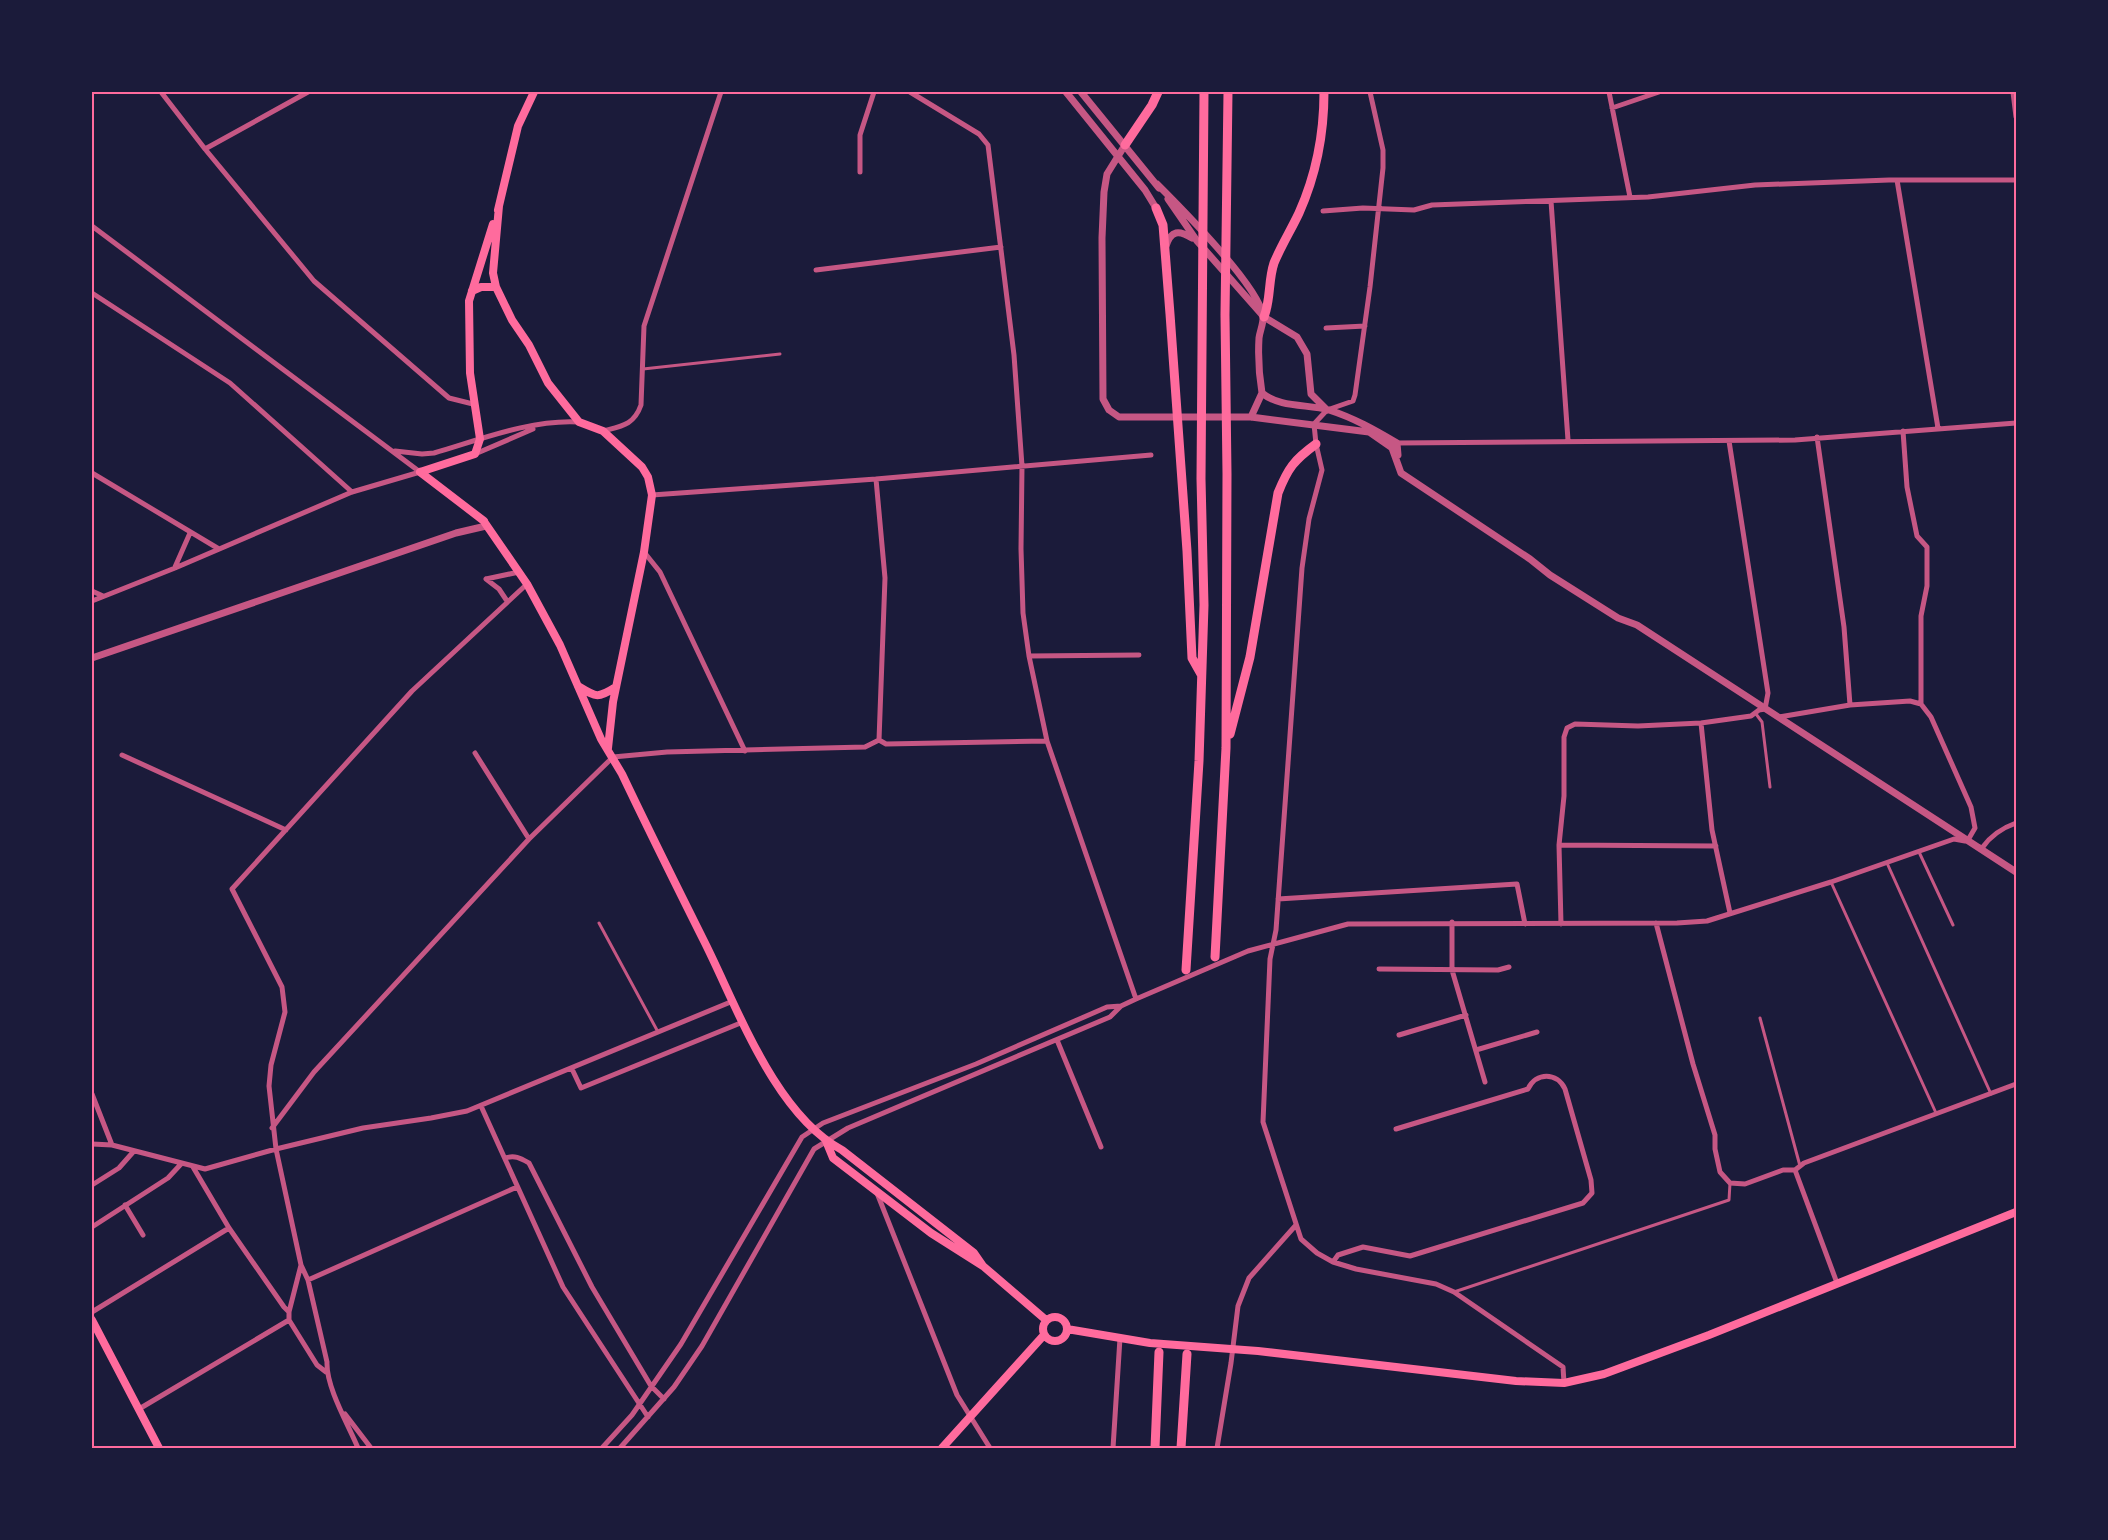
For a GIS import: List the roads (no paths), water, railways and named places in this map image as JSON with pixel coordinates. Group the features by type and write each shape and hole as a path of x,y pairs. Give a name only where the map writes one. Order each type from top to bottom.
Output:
{"highway":[{"path":"1125,145 1158,92"},
{"path":"1186,970 1204,605 1201,479 1204,92"},
{"path":"1215,957 1226,748 1225,292 1228,92"},
{"path":"1264,317 1269,305 1270,280 1274,264 1310,183 1323,127 1324,92"},
{"path":"1156,208 1162,225 1187,551 1192,658 1202,676"},
{"path":"1226,748 1250,657 1278,493 1286,472 1316,444"},
{"path":"1155,1449 1160,1353"},
{"path":"1181,1449 1187,1354"}],"main road":[{"path":"420,472 475,454 480,439 473,404 469,301 499,206 518,126 534,92"},
{"path":"499,206 493,257 496,287 548,383 579,422 603,431 642,467 648,477 652,495 644,552 616,687 608,748"},
{"path":"472,291 482,287 496,287"},
{"path":"420,472 485,523 527,584 560,645 601,739 613,757 734,1001 742,1022 774,1081 812,1130 842,1150 974,1252 983,1266"},
{"path":"576,685 597,696 602,696 616,687"},
{"path":"826,1141 833,1158 931,1233 983,1266 1046,1320"},
{"path":"1067,1329 1132,1341 1233,1349 1516,1381 1564,1383 1604,1374 1630,1365 2016,1212"},
{"path":"1052,1317 1062,1319 1067,1329 1062,1339 1052,1341 1044,1335 1042,1327 1046,1320 1052,1317"},
{"path":"92,1320 159,1449"},
{"path":"942,1449 1044,1335"}],"street":[{"path":"162,92 205,149 314,281 449,398 473,404"},
{"path":"205,149 308,92"},
{"path":"603,431 628,424 638,415 641,405 644,326 721,92"},
{"path":"860,172 860,135 874,92"},
{"path":"910,92 979,134 988,145 1014,355 1022,466 1023,613 1029,656 1047,741 1136,999"},
{"path":"1066,92 1145,190 1156,208"},
{"path":"1081,92 1157,184 1197,242 1243,295 1264,317 1297,336 1307,354 1311,394 1327,410"},
{"path":"1370,92 1383,150 1365,326 1353,401 1327,410 1314,424 1322,470 1309,519 1302,568 1278,899 1270,958 1263,1122 1301,1239 1317,1253 1333,1262 1356,1269 1436,1284 1454,1292 1563,1367 1564,1383"},
{"path":"1609,92 1630,196"},
{"path":"1612,108 1659,92"},
{"path":"2013,92 2016,117"},
{"path":"1125,145 1107,174 1104,192 1103,399 1109,410 1119,417 1251,417 1369,432 1392,448 1401,473 1618,618 1637,625 2016,872"},
{"path":"1323,211 1363,208 1414,210 1432,206 1684,194 1755,185 1897,180 2016,180"},
{"path":"1897,180 1938,428"},
{"path":"1157,184 1183,210 1256,297 1264,317 1259,336 1262,393 1251,417"},
{"path":"1551,201 1568,440"},
{"path":"92,226 420,472"},
{"path":"1164,251 1172,233 1177,231 1183,232 1197,242"},
{"path":"816,270 1001,247"},
{"path":"92,293 230,383 352,492"},
{"path":"1326,328 1365,326"},
{"path":"1262,393 1273,400 1327,410 1359,421 1397,442 1795,440 2016,423"},
{"path":"393,451 434,453 510,430 579,422"},
{"path":"475,454 540,425"},
{"path":"1903,431 1907,487 1917,536 1926,547 1927,586 1921,616 1921,704"},
{"path":"1817,437 1844,627 1850,705"},
{"path":"1730,441 1768,693 1765,709"},
{"path":"1397,442 1401,473"},
{"path":"652,495 876,479 1151,455"},
{"path":"92,601 352,492 420,472"},
{"path":"92,473 219,549"},
{"path":"876,479 885,578 879,740"},
{"path":"92,658 485,523"},
{"path":"175,568 190,533"},
{"path":"644,552 660,572 745,750"},
{"path":"507,601 500,589 486,579 519,572"},
{"path":"358,1449 326,1372 327,1362 308,1280 301,1265 272,1128 269,1086 271,1065 285,1012 282,987 231,889 412,691 527,584"},
{"path":"92,591 103,596"},
{"path":"1029,656 1139,655"},
{"path":"1779,717 1850,705 1910,700 1921,704 1931,717 1971,807 1975,828 1968,840"},
{"path":"1561,924 1559,845 1564,796 1564,737 1567,728 1575,724 1638,726 1701,723 1751,716 1765,709"},
{"path":"1701,723 1711,821 1730,913"},
{"path":"879,740 886,744 1047,741"},
{"path":"272,1128 314,1072 529,839 613,757 667,752 865,747 879,740"},
{"path":"475,753 529,839"},
{"path":"122,755 286,830"},
{"path":"1982,848 2004,827 2016,823"},
{"path":"620,1449 664,1400 702,1346 814,1149 848,1128 1110,1017 1121,1006 1146,994 1248,951 1348,924 1707,921 1831,882 1953,839 1962,839 1982,848"},
{"path":"1559,845 1716,846"},
{"path":"1278,899 1517,884 1525,924"},
{"path":"1452,922 1452,970 1485,1082"},
{"path":"1656,923 1693,1064 1715,1135 1715,1149 1720,1172 1730,1183 1745,1184 1783,1170 1797,1168 2016,1084"},
{"path":"1379,969 1498,970 1509,967"},
{"path":"92,1144 112,1145 205,1170 276,1149 363,1128 430,1119 481,1106 734,1001"},
{"path":"602,1449 632,1414 681,1344 798,1143 812,1130 823,1123 976,1064 1107,1007 1121,1006"},
{"path":"1399,1035 1466,1015"},
{"path":"572,1069 581,1088 742,1022"},
{"path":"1476,1050 1537,1032"},
{"path":"1057,1040 1101,1147"},
{"path":"1333,1262 1338,1256 1363,1247 1410,1256 1583,1203 1592,1193 1591,1180 1565,1089 1556,1078 1541,1077 1528,1089 1396,1129"},
{"path":"92,1094 112,1145"},
{"path":"481,1106 563,1287 648,1417"},
{"path":"92,1185 119,1168 134,1152"},
{"path":"505,1158 513,1156 529,1163 592,1287 651,1386 664,1400"},
{"path":"92,1227 168,1178 181,1164"},
{"path":"193,1167 230,1228 289,1312"},
{"path":"1797,1168 1837,1283"},
{"path":"308,1280 518,1186"},
{"path":"877,1191 957,1395 990,1449"},
{"path":"125,1206 143,1235"},
{"path":"1216,1449 1238,1306 1249,1278 1296,1225"},
{"path":"92,1312 230,1228"},
{"path":"301,1265 289,1320 317,1365 326,1372"},
{"path":"139,1409 289,1320"},
{"path":"1113,1449 1120,1338"},
{"path":"317,1365 322,1366 327,1362"},
{"path":"341,1409 371,1449"}],"lane":[{"path":"643,369 780,354"},
{"path":"1756,714 1762,722 1770,787"},
{"path":"1919,852 1953,925"},
{"path":"1887,863 1991,1094"},
{"path":"1831,882 1937,1114"},
{"path":"599,923 658,1032"},
{"path":"1761,1018 1797,1168"},
{"path":"1454,1292 1729,1200 1730,1183"}]}
